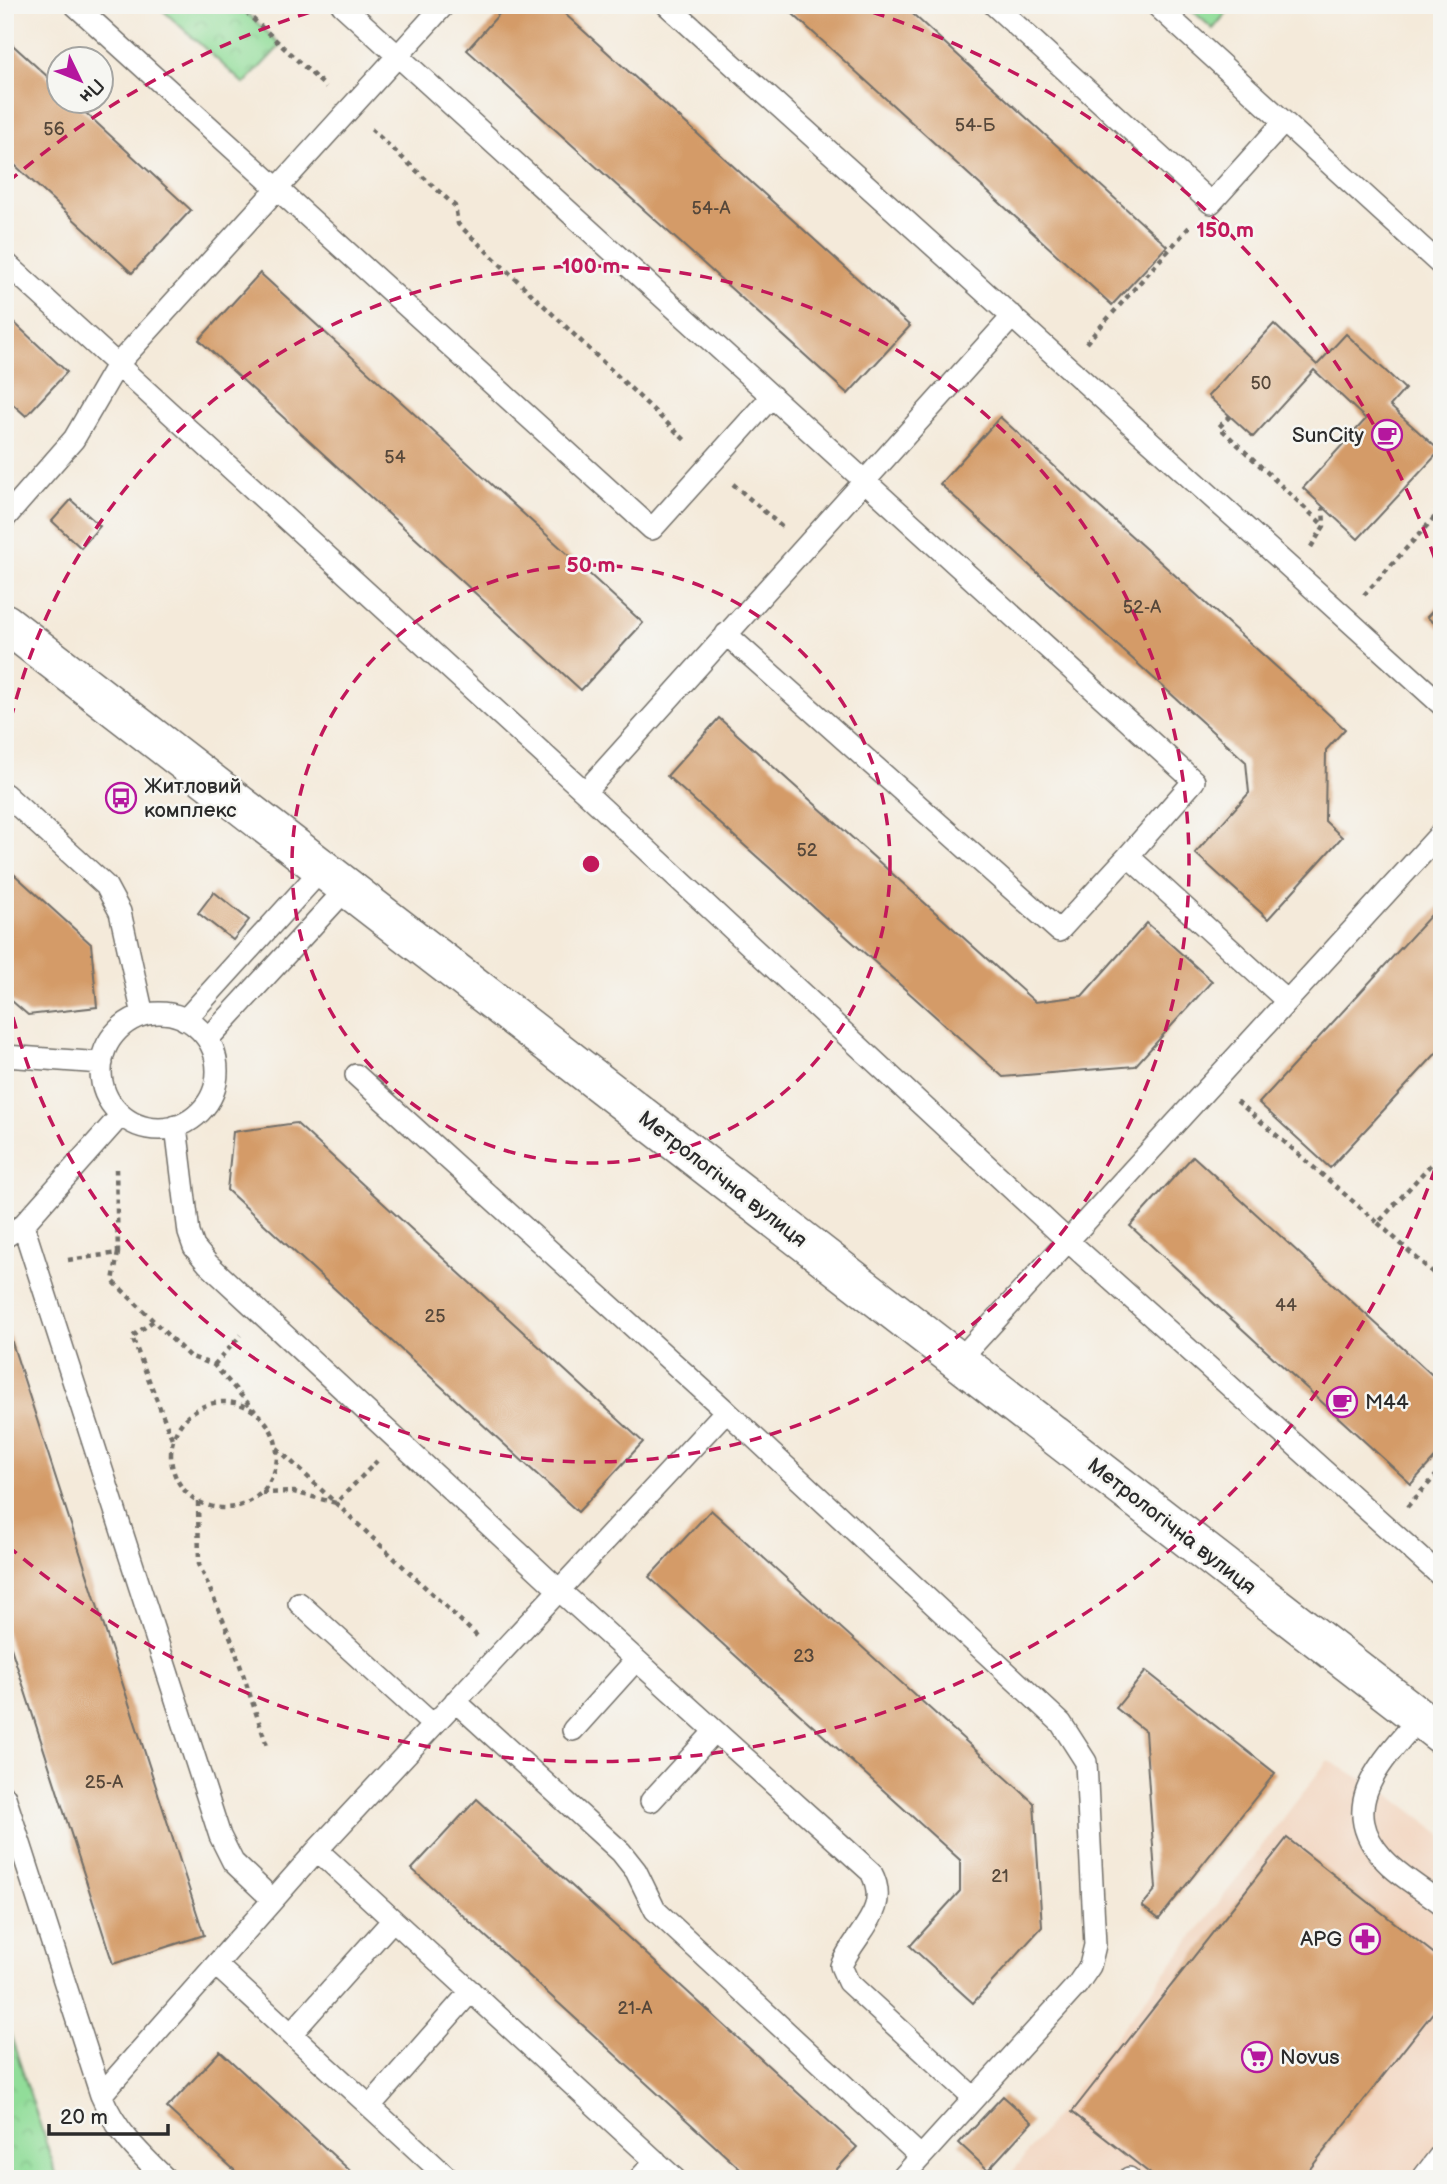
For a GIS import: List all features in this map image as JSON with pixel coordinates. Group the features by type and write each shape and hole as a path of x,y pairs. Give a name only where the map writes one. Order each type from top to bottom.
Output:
{"street":[{"name":"Метрологічна вулиця","path":"5,623 1431,1726"}],"lane":[{"path":"75,5 652,529 772,396"},
{"path":"342,5 1194,781 1059,931 726,634"},
{"path":"5,518 74,439 117,365 444,5"},
{"path":"667,5 1442,705"},
{"path":"994,5 1211,203 1283,122"},
{"path":"1156,5 1442,266"},
{"path":"5,261 585,792 1067,1240 1442,1577"},
{"path":"585,792 863,479 1013,316"},
{"path":"5,794 106,886 120,912 143,1015"},
{"path":"958,1361 1213,1079 1442,832"},
{"path":"1128,856 1286,1000"},
{"path":"185,1020 335,878"},
{"path":"208,1039 335,878"},
{"path":"161,1013 185,1020 208,1039 215,1056 217,1075 213,1093 204,1109 176,1126 149,1129 121,1115 104,1093 100,1073 103,1053 113,1036 126,1023 143,1015 161,1013"},
{"path":"5,1057 102,1063"},
{"path":"356,1075 726,1411 1061,1723 1086,1762 1095,1945 1090,1966 1077,1985 901,2179"},
{"path":"121,1115 14,1231 220,1836 233,1862 273,1900"},
{"path":"176,1126 189,1233 194,1247 208,1264 558,1590 871,1872 878,1886 878,1903 868,1923 847,1951 841,1966 848,1982 973,2098"},
{"path":"101,2095 317,1850 726,1411"},
{"path":"299,1602 433,1725"},
{"path":"573,1730 636,1660"},
{"path":"455,1702 621,1852 636,1871 655,1910 921,2157"},
{"path":"1431,1726 1374,1773 1361,1813 1368,1838 1382,1858 1442,1904"},
{"path":"651,1801 715,1731"},
{"path":"5,1797 101,2095 127,2142 166,2179"},
{"path":"317,1850 675,2179"},
{"path":"291,2034 393,1920"},
{"path":"216,1965 449,2179"},
{"path":"370,2106 471,1991"},
{"path":"1422,2179 1442,2152"},
{"path":"639,2179 656,2161"}],"path":[{"path":"238,5 455,206 458,224 710,464 804,546"},
{"path":"1084,345 1211,203"},
{"path":"1230,416 1219,427 1324,526"},
{"path":"1290,567 1311,546 1324,526 1323,507"},
{"path":"1345,616 1442,509"},
{"path":"1213,1079 1442,1281"},
{"path":"1378,1223 1442,1152"},
{"path":"116,1161 118,1253 113,1281 189,1356 214,1365 261,1418 271,1431 276,1447 276,1464 271,1480 261,1493 247,1503 231,1508 214,1507 198,1502 185,1492 175,1476 170,1459 173,1441 181,1424 194,1411 211,1404 229,1402 247,1407 261,1418"},
{"path":"68,1260 118,1253"},
{"path":"214,1365 260,1313"},
{"path":"153,1321 132,1337 173,1441"},
{"path":"336,1503 397,1441"},
{"path":"276,1447 478,1637"},
{"path":"1387,1529 1442,1469"},
{"path":"261,1493 294,1492 336,1503"},
{"path":"198,1502 199,1564 232,1640 268,1749"}],"shaded area":[{"name":"Novus","path":"1328,1760 1390,1795 1442,1834 1442,2179 1007,2179"}],"green space":[{"path":"157,5 238,5 281,45 244,84"},
{"path":"1186,5 1233,5 1213,29"},
{"path":"5,2018 58,2179 5,2179"}],"building":[{"path":"507,5 555,5 910,326 848,394 467,50"},
{"path":"783,5 903,5 1167,246 1112,305"},
{"path":"5,38 46,75 46,116 89,116 191,210 132,273 5,156"},
{"path":"260,273 643,623 581,690 199,340"},
{"path":"5,314 67,372 26,416 5,397"},
{"path":"1274,324 1317,365 1346,334 1405,389 1390,406 1440,451 1358,539 1303,488 1366,419 1314,370 1253,437 1208,396"},
{"path":"1000,417 1345,729 1326,750 1325,821 1342,837 1268,919 1195,853 1249,793 1246,762 940,484"},
{"path":"71,500 100,526 81,548 52,521"},
{"path":"1442,601 1442,630 1427,617"},
{"path":"719,718 1035,1002 1082,996 1147,923 1212,981 1135,1066 1003,1077 667,776"},
{"path":"5,866 91,944 97,1007 28,1015 5,995"},
{"path":"214,892 249,920 233,940 198,913"},
{"path":"1442,903 1442,1047 1330,1168 1259,1103"},
{"path":"296,1123 643,1442 578,1512 227,1190 233,1132"},
{"path":"1193,1156 1442,1384 1442,1450 1411,1484 1130,1226"},
{"path":"5,1321 204,1935 113,1964 5,1629"},
{"path":"711,1510 1034,1803 1042,1927 973,2003 910,1946 960,1891 960,1860 649,1577"},
{"path":"1146,1671 1275,1773 1159,1919 1142,1906 1156,1889 1145,1731 1116,1708"},
{"path":"477,1799 857,2147 828,2179 751,2179 412,1869"},
{"name":"Novus","path":"1287,1838 1442,1960 1442,2001 1302,2179 1157,2179 1072,2112"},
{"path":"220,2051 359,2179 244,2179 167,2108"},
{"path":"1003,2096 1032,2122 988,2170 959,2143"}],"place":[{"name":"SunCity","path":"1387,435"},
{"name":"Житловий комплекс","path":"121,798"},
{"name":"M44","path":"1342,1402"},
{"name":"APG","path":"1365,1939"},
{"name":"Novus","path":"1257,2057"}]}
